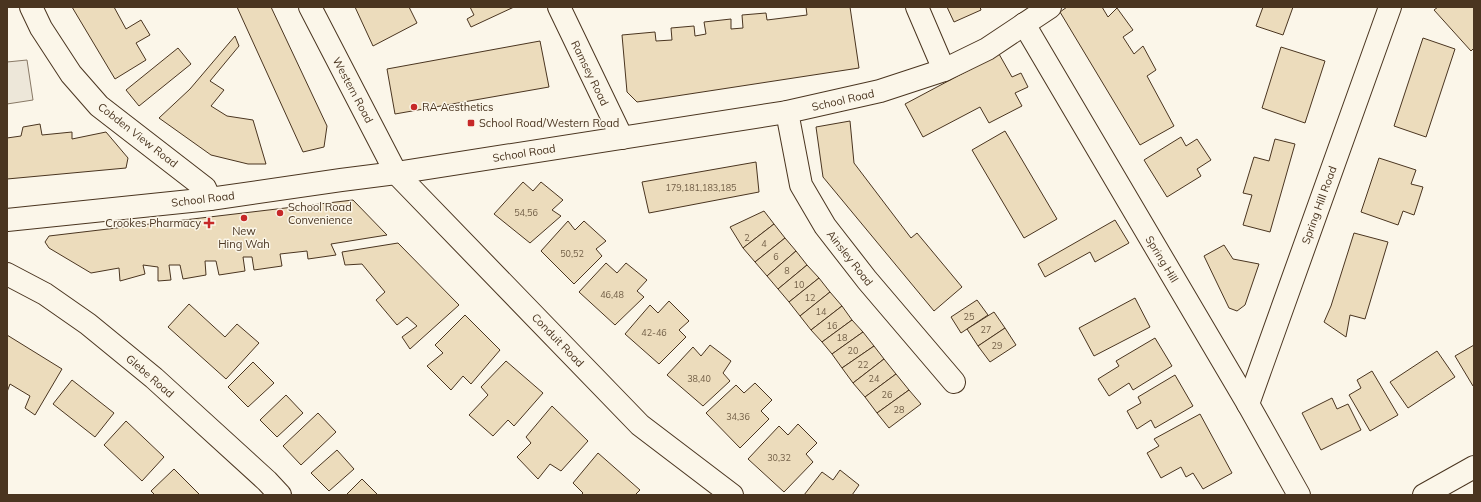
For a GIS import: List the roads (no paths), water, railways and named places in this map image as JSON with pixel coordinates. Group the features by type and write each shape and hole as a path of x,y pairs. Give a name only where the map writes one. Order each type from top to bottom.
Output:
{"street":[{"name":"Cobden View Road","path":"31,7 41,28 71,74 99,106 205,188 210,199"},
{"name":"Western Road","path":"310,7 396,173"},
{"name":"Ramsey Road","path":"559,7 622,138"},
{"path":"917,7 944,70"},
{"name":"School Road","path":"7,220 210,199 396,173 787,112 880,91 944,70 987,49 1050,7"},
{"name":"Spring Hill Road","path":"1248,404 1390,7"},
{"name":"Spring Hill","path":"1024,24 1248,404 1299,495"},
{"name":"Ainsley Road","path":"787,112 802,185 821,220 867,280 954,382"},
{"name":"Conduit Road","path":"396,173 640,425 732,495"},
{"name":"Glebe Road","path":"7,274 45,294 88,324 154,378 267,481 280,495"},
{"path":"1424,495 1474,468"}],"place":[{"name":"RA Aesthetics","path":"414,107"},
{"name":"School Road/Western Road","path":"471,123"},
{"name":"School Road Convenience","path":"280,213"},
{"name":"New Hing Wah","path":"244,218"},
{"name":"Crookes Pharmacy","path":"209,223"}]}
